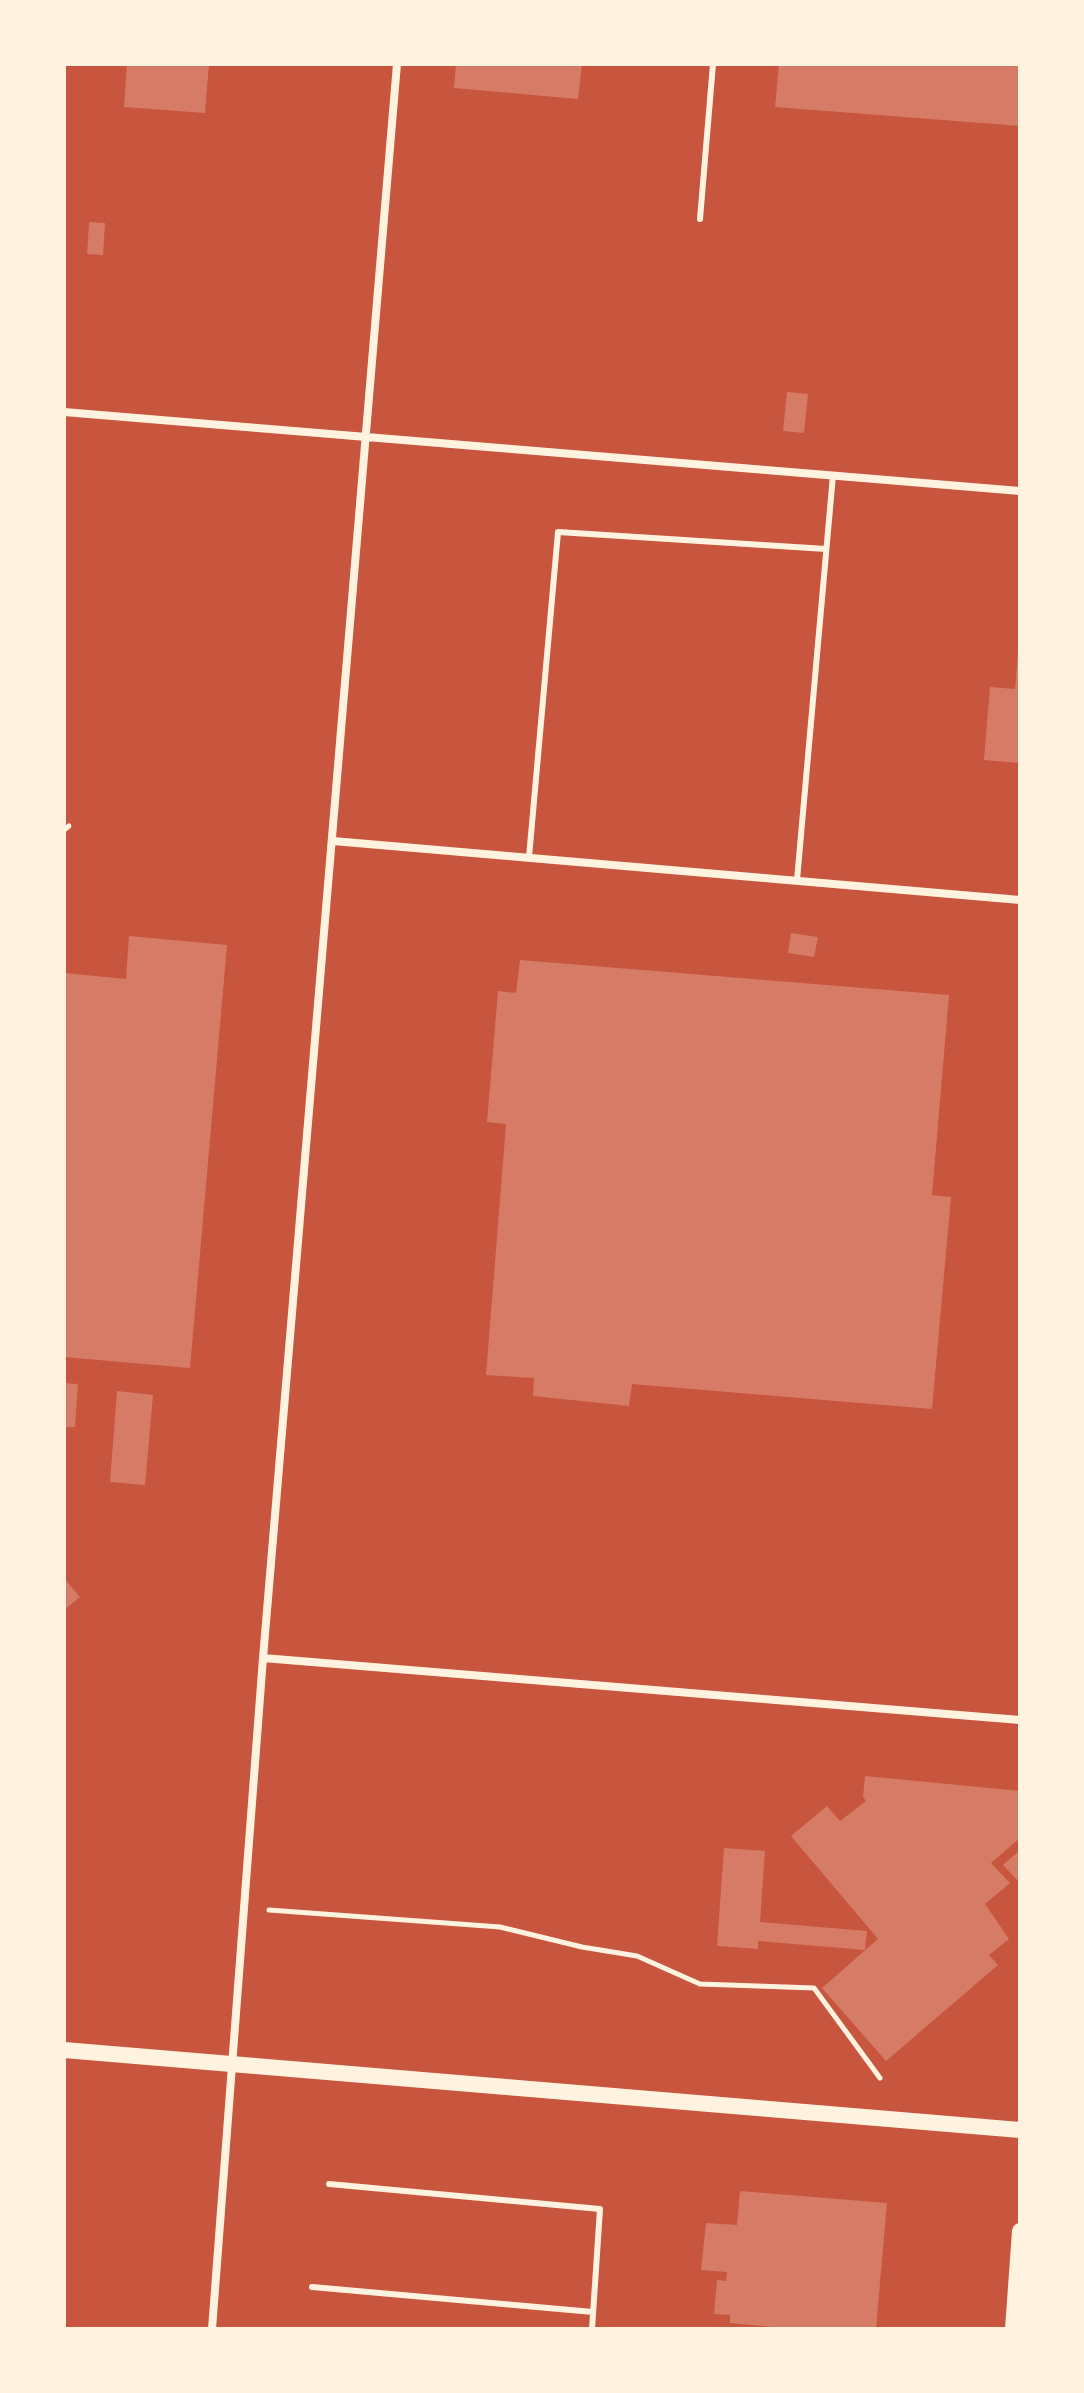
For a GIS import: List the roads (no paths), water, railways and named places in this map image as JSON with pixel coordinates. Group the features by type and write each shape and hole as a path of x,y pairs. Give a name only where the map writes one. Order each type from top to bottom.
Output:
{"main road":[{"path":"64,2050 1020,2130"},
{"path":"1013,2329 1020,2231"}],"street":[{"path":"212,2329 263,1658 397,64"},
{"path":"64,412 1020,491"},
{"path":"333,841 1020,900"},
{"path":"263,1658 1020,1720"}],"lane":[{"path":"700,219 713,64"},
{"path":"797,880 833,475"},
{"path":"529,857 558,532 826,549"},
{"path":"329,2184 600,2209 592,2329"},
{"path":"312,2287 593,2312"}]}
